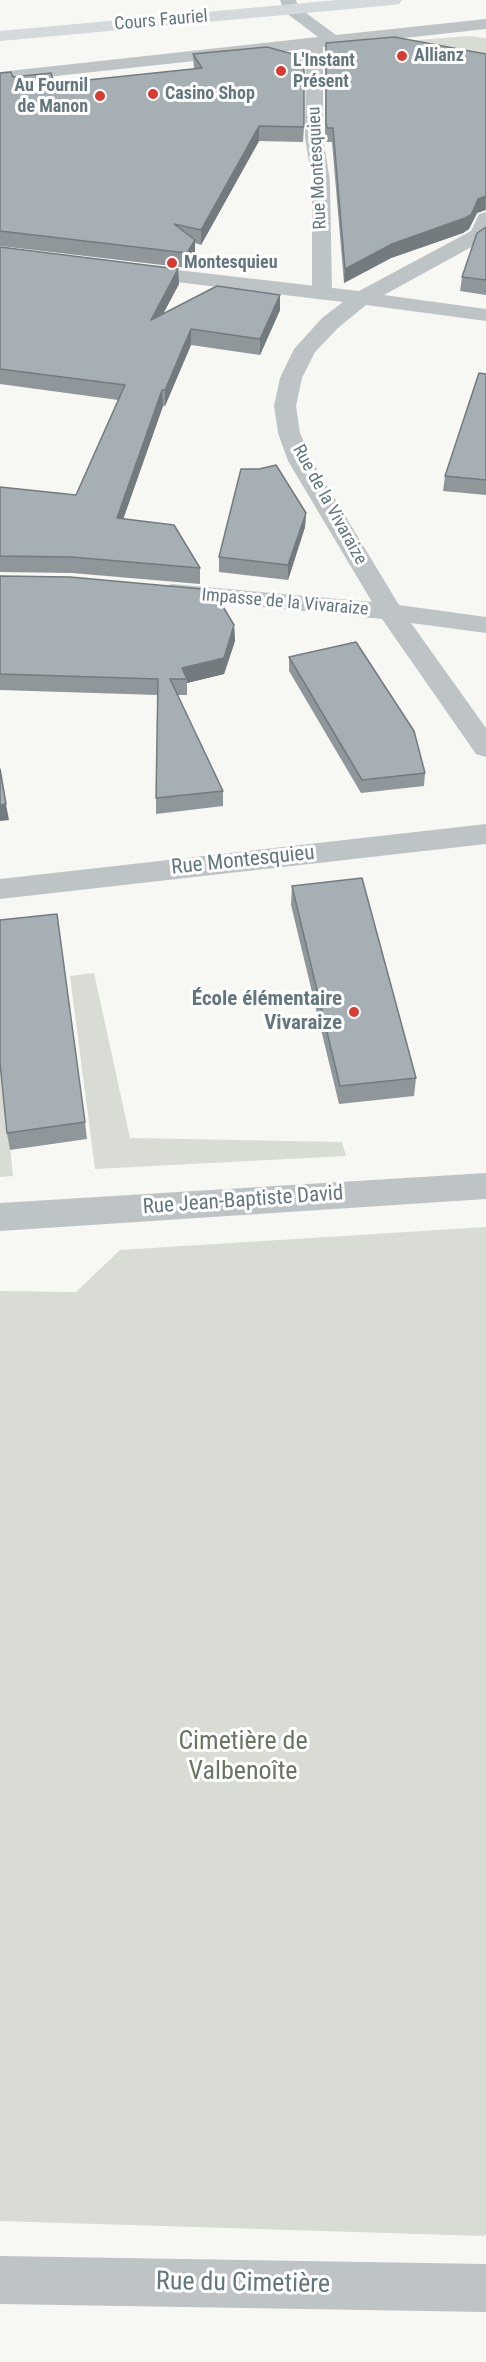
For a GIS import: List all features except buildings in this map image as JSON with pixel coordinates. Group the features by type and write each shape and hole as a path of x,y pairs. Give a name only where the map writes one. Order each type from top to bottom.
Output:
{"main road":[{"name":"Cours Fauriel","path":"0,36 289,5 393,0"}],"street":[{"name":"Rue de la Vivaraize","path":"486,218 480,234 362,298 330,323 305,349 291,378 285,406 289,433 300,461 390,612 486,748"},
{"path":"112,268 486,315"},
{"name":"Impasse de la Vivaraize","path":"143,589 390,612 486,625"},
{"name":"Rue Montesquieu","path":"0,889 486,834"},
{"name":"Rue Jean-Baptiste David","path":"0,1217 486,1186"},
{"name":"Rue du Cimetière","path":"0,2280 486,2288"}],"lane":[{"path":"289,5 323,41"},
{"name":"Cours Fauriel","path":"0,77 486,24"},
{"name":"Cours Fauriel","path":"432,31 470,32 486,35"},
{"name":"Rue Montesquieu","path":"322,293 321,182 314,137 323,41"}],"green space":[{"path":"470,36 486,38 486,55 405,41"},
{"path":"94,973 130,1138 342,1142 346,1156 95,1169 70,976"},
{"path":"0,1051 13,1176 0,1177"},
{"name":"Cimetière de Valbenoîte","path":"486,1227 486,2234 484,2236 0,2221 0,1291 76,1292 120,1250"}],"place":[{"name":"Allianz","path":"402,56"},
{"name":"L'Instant Présent","path":"281,71"},
{"name":"Casino Shop","path":"153,94"},
{"name":"Au Fournil de Manon","path":"100,96"},
{"name":"Montesquieu","path":"172,263"},
{"name":"École élémentaire Vivaraize","path":"354,1012"}]}
